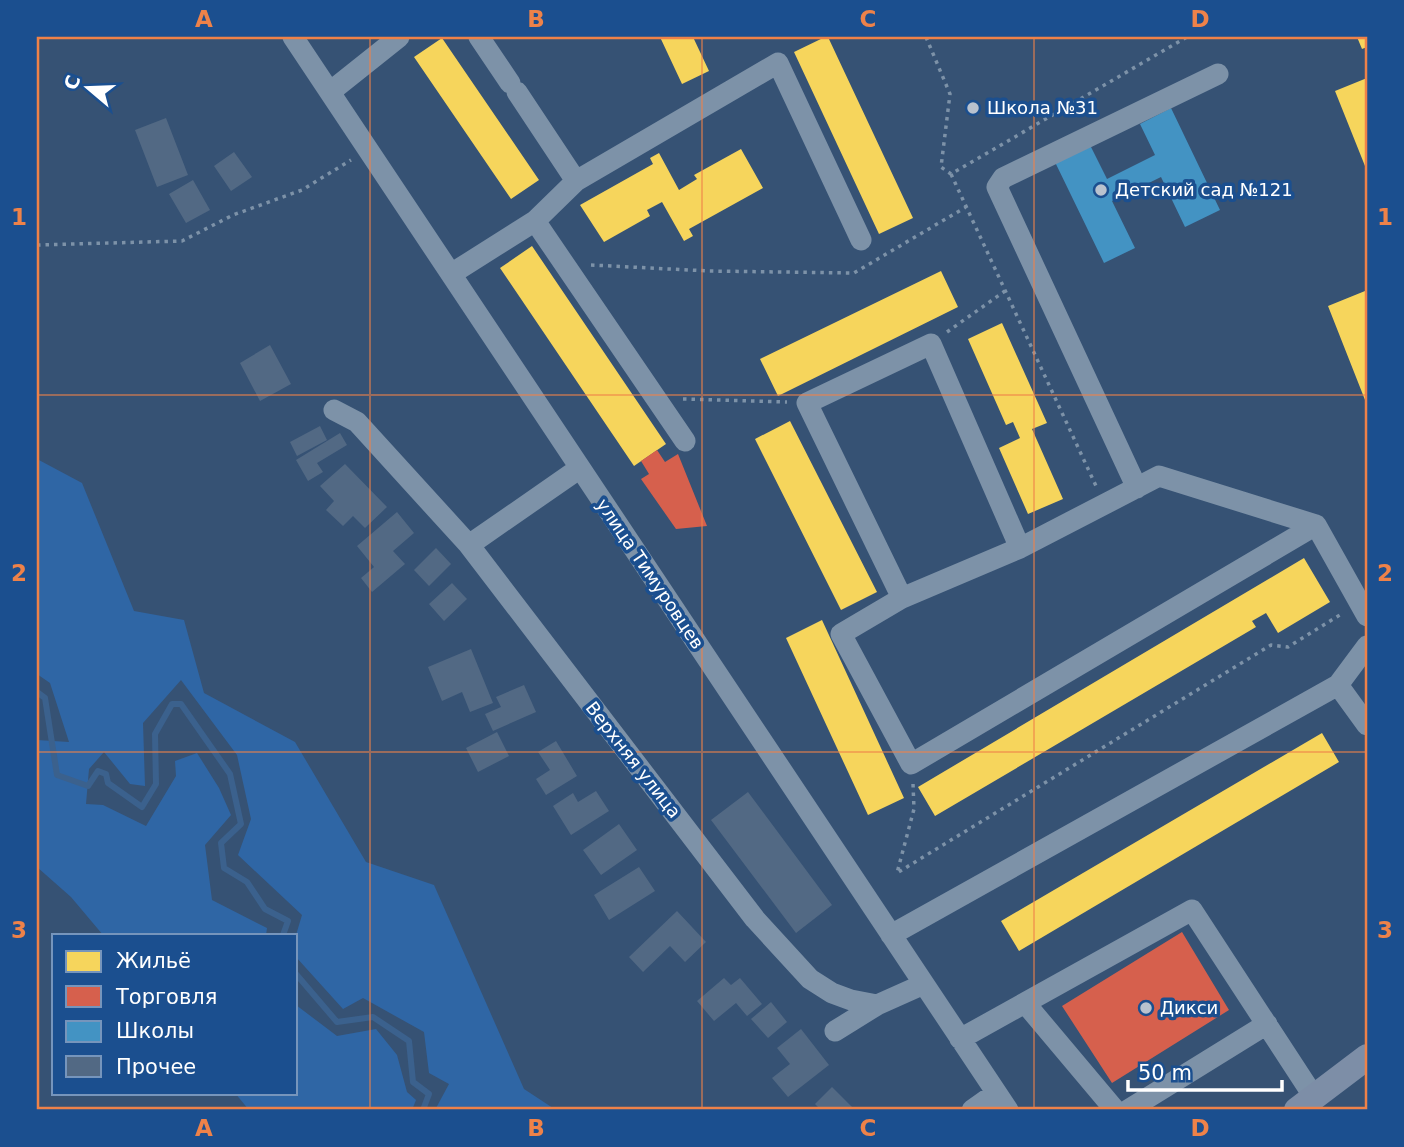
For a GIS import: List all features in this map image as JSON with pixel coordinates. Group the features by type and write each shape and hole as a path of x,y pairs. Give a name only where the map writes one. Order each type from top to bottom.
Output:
{"main road":[{"path":"1306,1104 1367,1057"}],"street":[{"name":"улица Тимуровцев","path":"293,37 1002,1101"},
{"path":"330,92 399,37"},
{"path":"479,37 576,181"},
{"path":"451,274 535,221 576,181 778,63 861,240"},
{"path":"1137,488 997,187 1003,178 1218,74"},
{"path":"535,221 685,441"},
{"path":"902,598 807,402 931,344 1020,548"},
{"name":"Верхняя улица","path":"334,410 357,422 468,545 755,919 810,979 832,993 851,1000 877,1004"},
{"path":"468,545 580,468"},
{"path":"1316,525 911,764 841,634 902,598 1020,548 1159,476 1316,525 1364,609"},
{"path":"891,935 1338,685 1367,646"},
{"path":"1338,685 1367,725"},
{"path":"960,1040 1192,910 1267,1024 1306,1104"},
{"path":"835,1031 877,1004 924,984"},
{"path":"1025,1003 1115,1110"},
{"path":"1128,1110 1267,1024"},
{"path":"972,1110 1002,1101"}],"path":[{"path":"926,37 950,94 941,167 951,174 1105,504"},
{"path":"951,174 1187,37"},
{"path":"37,245 182,241 233,215 302,190 368,149"},
{"path":"564,264 709,271 854,273 966,208"},
{"path":"931,344 1005,291"},
{"path":"656,398 807,402"},
{"path":"911,764 914,809 897,873 1270,645 1288,647 1364,609"}],"shaded area":[{"path":"37,459 82,483 134,611 184,620 204,693 295,742 366,862 434,885 524,1089 556,1110 435,1110 449,1084 429,1073 424,1032 363,998 343,1009 298,959 296,934 302,915 238,855 251,819 237,755 181,680 143,723 145,786 130,784 104,752 89,769 86,804 103,805 146,826 176,776 175,761 197,753 219,788 231,815 205,845 212,900 267,928 266,934 102,934 71,897 37,867 37,740 69,742 50,683 37,674"},
{"path":"298,1007 337,1036 376,1029 397,1055 407,1092 416,1100 412,1110 249,1110 236,1094 298,1094"}],"building: Жильё":[{"path":"660,37 693,37 709,71 682,84"},
{"path":"828,37 913,218 879,234 794,52"},
{"path":"1357,37 1367,37 1367,47 1362,49"},
{"path":"442,38 539,180 511,199 414,57"},
{"path":"1367,78 1367,171 1335,91"},
{"path":"741,149 763,188 689,229 693,236 684,241 662,202 647,210 650,216 604,242 580,205 653,164 650,158 659,153 679,190 697,179 694,175"},
{"path":"532,246 666,444 634,466 500,268"},
{"path":"941,271 958,307 778,396 760,359"},
{"path":"1365,291 1367,296 1367,405 1328,306"},
{"path":"1002,323 1047,423 1032,429 1063,499 1028,514 999,448 1020,438 1013,422 1006,425 968,339"},
{"path":"790,421 877,592 841,610 755,439"},
{"path":"1304,558 1330,602 1278,633 1266,613 1252,621 1256,627 935,816 918,787"},
{"path":"822,620 904,798 868,815 786,638"},
{"path":"1322,733 1339,762 1019,951 1001,921"}],"building: Торговля":[{"path":"657,450 665,462 678,454 707,526 676,529 641,479 649,474 641,461"},
{"name":"Дикси","path":"1182,932 1229,1010 1112,1083 1062,1006"}],"building: Школы":[{"name":"Детский сад №121","path":"1171,108 1220,210 1185,227 1161,177 1112,201 1135,248 1104,263 1054,160 1089,143 1107,179 1155,155 1140,124"}],"building: Прочее":[{"path":"166,118 188,175 157,187 135,130"},
{"path":"234,152 252,177 231,191 214,166"},
{"path":"193,180 210,210 186,223 169,194"},
{"path":"270,345 291,384 260,401 240,363"},
{"path":"320,426 327,440 297,456 290,442"},
{"path":"340,433 347,445 317,463 323,472 308,481 296,460"},
{"path":"345,464 387,507 365,528 353,516 343,526 326,510 334,501 320,486"},
{"path":"397,512 414,533 393,551 405,564 372,592 361,578 374,567 357,546"},
{"path":"436,548 451,564 429,586 414,570"},
{"path":"452,583 467,599 444,621 429,604"},
{"path":"471,649 493,703 470,712 462,692 442,701 428,667"},
{"path":"524,685 536,712 493,731 485,714 501,707 496,697"},
{"path":"497,732 509,756 478,772 466,748"},
{"path":"556,741 577,776 546,795 536,779 550,770 538,752"},
{"path":"596,791 609,811 571,835 553,806 573,793 578,802"},
{"path":"748,792 832,905 796,933 711,820"},
{"path":"619,824 637,850 601,875 583,850"},
{"path":"639,867 655,891 609,920 594,895"},
{"path":"677,911 706,942 685,962 670,946 643,972 629,957"},
{"path":"724,978 731,985 740,978 762,1004 747,1016 736,1003 714,1021 697,1001"},
{"path":"771,1002 787,1022 768,1038 751,1019"},
{"path":"801,1029 829,1065 788,1097 772,1078 790,1064 777,1048"},
{"path":"832,1087 855,1110 821,1110 815,1104"}],"waterway":[{"path":"37,692 45,698 57,775 88,786 98,771 106,774 108,783 142,807 156,784 155,734 172,704 181,704 230,774 241,824 221,843 224,868 247,882 265,909 288,921 283,934"},
{"path":"298,976 337,1022 373,1017 409,1041 413,1082 429,1094 423,1110"}],"place":[{"name":"Школа №31","path":"973,108"},
{"name":"Детский сад №121","path":"1101,190"},
{"name":"Дикси","path":"1146,1008"}]}
